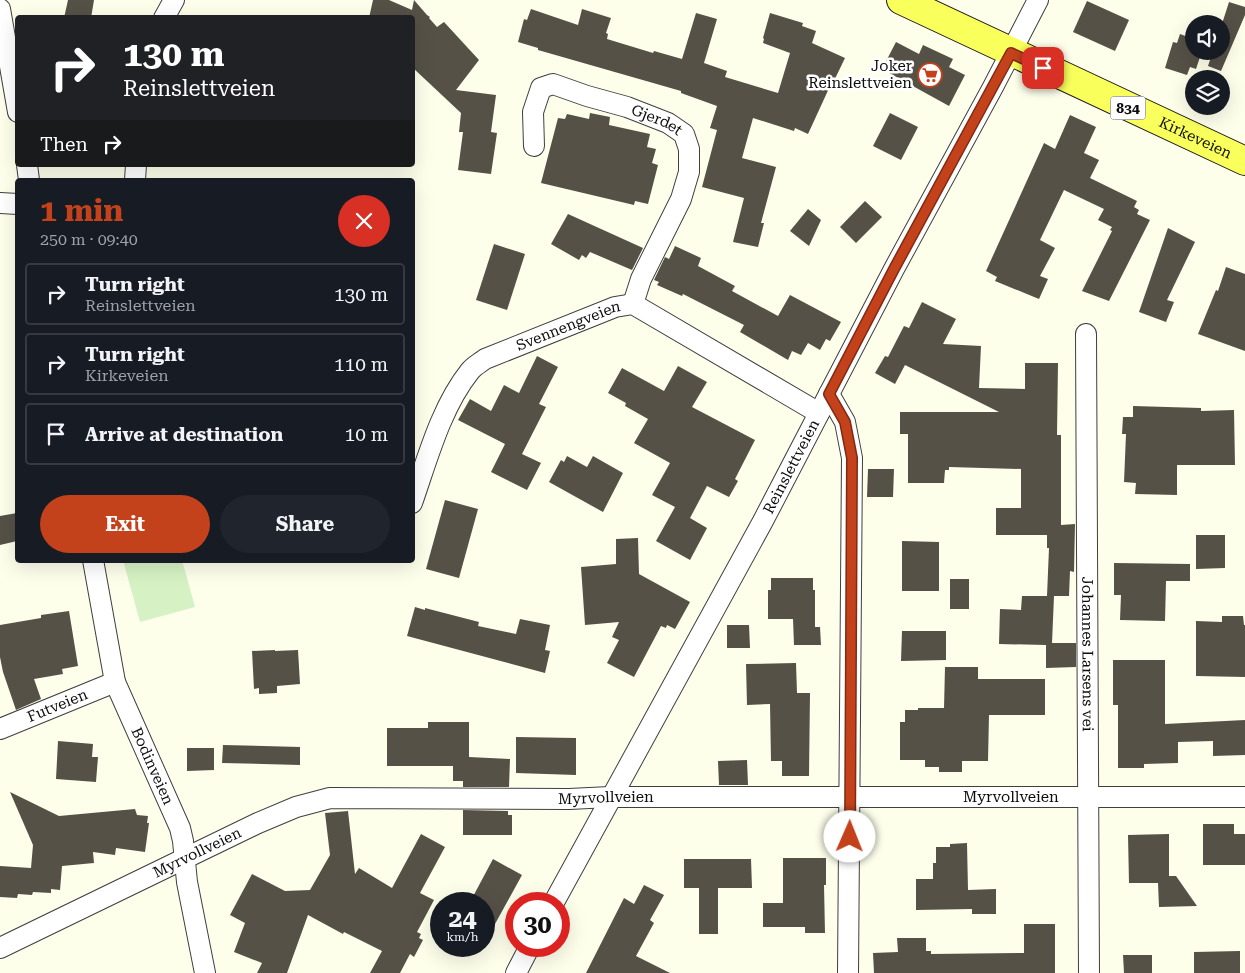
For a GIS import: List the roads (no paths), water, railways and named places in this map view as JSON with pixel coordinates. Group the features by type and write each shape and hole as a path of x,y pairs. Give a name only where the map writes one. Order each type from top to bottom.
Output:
{"main road":[{"name":"Kirkeveien","path":"901,0 1245,162"}],"street":[{"path":"166,15 174,0"},
{"name":"Reinslettveien","path":"559,892 610,796 763,520 894,269 1038,0"},
{"path":"0,9 15,95"},
{"name":"Gjerdet","path":"534,146 533,112 541,88 553,84 627,107 668,123 684,134 689,150 689,172 681,199 641,279 633,304"},
{"path":"0,203 15,204"},
{"name":"Svennengveien","path":"415,495 442,422 459,387 471,369 485,359 615,307 633,304 819,413"},
{"name":"Johannes Larsens vei","path":"1086,334 1089,973"},
{"path":"829,394 845,422 852,458 848,973"},
{"name":"Bodinveien","path":"94,563 115,682 180,828 187,882 206,973"},
{"name":"Futveien","path":"0,729 115,682"},
{"name":"Myrvollveien","path":"0,948 258,823 296,807 330,798 569,798 610,796 850,798 1245,797"},
{"path":"516,973 524,957"}],"place":[{"name":"Joker Reinslettveien","path":"930,75"}]}
